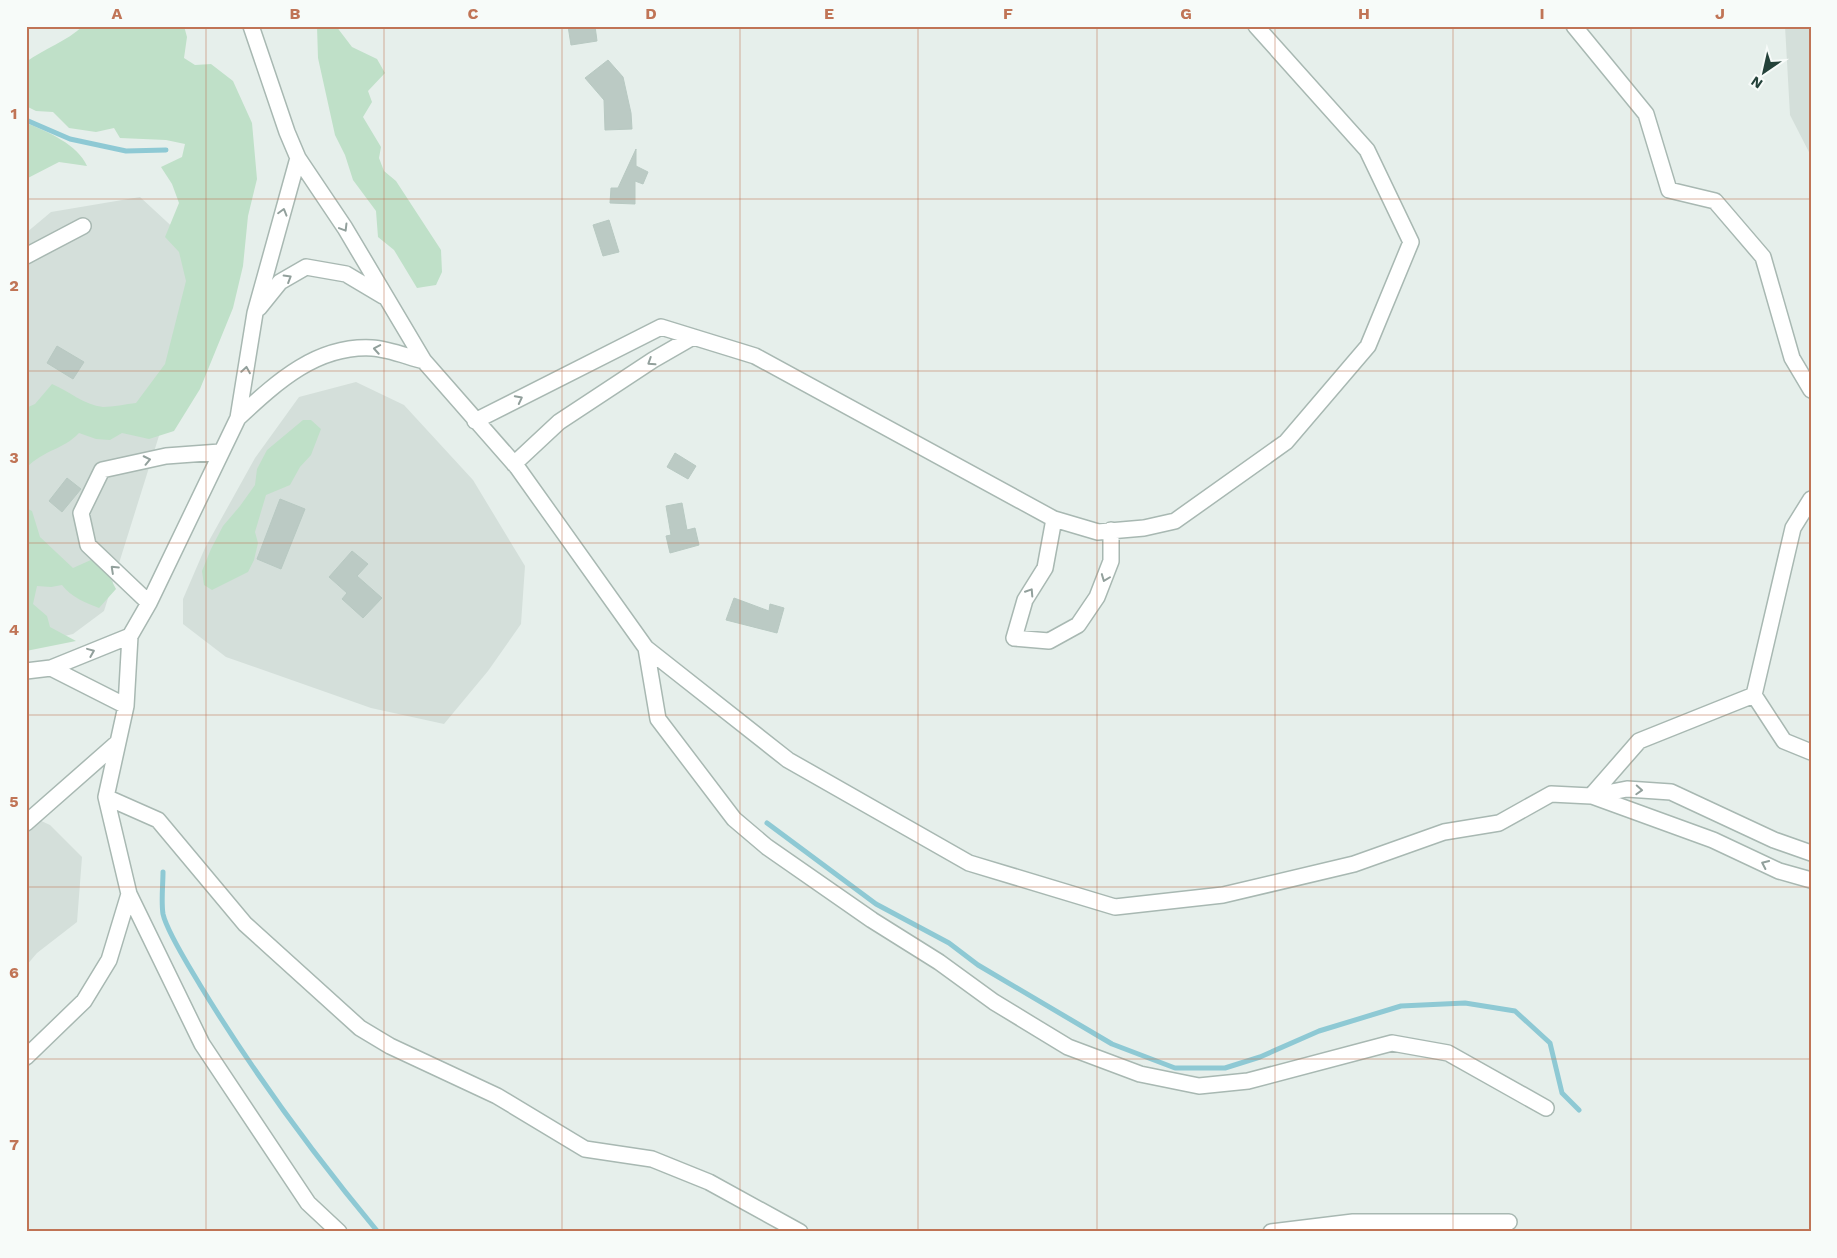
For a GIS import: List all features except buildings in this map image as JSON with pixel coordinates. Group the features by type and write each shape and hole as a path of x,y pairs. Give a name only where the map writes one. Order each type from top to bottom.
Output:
{"street":[{"path":"251,26 287,132 298,158 344,228 424,361 514,464 646,648 788,760 969,863 1115,907 1222,895 1354,864 1444,832 1499,823 1551,794 1591,796 1626,789 1671,792 1774,840 1811,853"},
{"path":"475,421 661,327 755,356 1054,518 1098,532 1144,528 1175,521 1286,442 1368,346 1411,242 1367,150 1256,26"},
{"path":"1574,26 1646,114 1669,190 1715,201 1763,257 1792,358 1811,390"},
{"path":"298,158 255,313 238,418 149,602 130,636 126,706 106,797 129,894 202,1044 308,1203 339,1232"},
{"path":"26,256 83,226"},
{"path":"255,313 280,282 306,267 346,274 385,298"},
{"path":"514,464 559,422 653,360 692,337"},
{"path":"238,418 281,379 308,362 342,349 373,348 424,361"},
{"path":"149,602 88,545 81,513 102,470 166,456 220,452"},
{"path":"1811,499 1793,528 1754,695 1784,741 1811,752"},
{"path":"1054,518 1045,568 1025,600 1014,638 1049,641 1078,625 1097,597 1111,561 1111,530"},
{"path":"26,671 52,668 130,636"},
{"path":"646,648 658,719 734,819 767,847 872,920 939,962 994,1002 1068,1047 1140,1074 1199,1086 1248,1081 1392,1044 1448,1053 1546,1108"},
{"path":"52,668 126,706"},
{"path":"1591,796 1639,740 1754,695"},
{"path":"26,823 117,743"},
{"path":"1591,796 1713,840 1779,871 1811,880"},
{"path":"106,797 158,820 245,924 360,1028 390,1046 496,1096 585,1149 652,1158 710,1182 800,1232"},
{"path":"26,1057 84,1002 109,960 129,894"},
{"path":"1271,1232 1353,1222 1509,1222"}],"shaded area":[{"path":"1785,26 1811,26 1811,156 1790,115"},
{"path":"140,197 192,245 206,286 104,611 73,634 26,645 26,233 51,212"},
{"path":"356,382 404,405 473,480 525,566 521,624 488,671 444,724 371,708 226,657 183,624 183,599 205,548 255,458 299,397"},
{"path":"26,814 50,825 82,857 77,922 37,953 26,966"}],"green space":[{"path":"83,26 184,26 187,37 184,58 195,65 211,64 233,81 252,123 257,179 248,216 243,266 233,308 200,389 174,431 149,439 122,433 110,440 96,439 79,433 67,443 40,457 26,468 26,408 35,404 52,384 96,406 107,407 136,403 165,364 186,281 179,252 165,237 179,203 172,184 161,167 182,157 185,144 166,140 120,138 114,128 96,132 69,128 53,112 36,111 26,106 26,62 70,36"},
{"path":"317,26 336,26 352,47 377,59 385,73 368,91 372,102 363,117 381,147 379,158 384,171 396,181 441,250 442,272 436,285 417,288 394,250 378,237 376,211 353,180 345,155 335,135 318,58"},
{"path":"26,123 43,130 69,145 83,158 87,166 59,162 26,179"},
{"path":"303,420 311,420 321,429 311,455 300,467 290,485 266,495 255,532 258,543 254,560 248,572 212,590 204,585 202,571 223,526 255,485 257,469 267,450"},
{"path":"26,508 32,511 40,537 73,568 93,559 104,566 116,589 99,608 74,596 62,585 51,587 37,586 33,604 47,616 50,627 76,641 26,651"}],"waterway":[{"path":"26,120 70,139 126,151 166,150"},
{"path":"767,823 876,904 949,943 978,965 1112,1044 1175,1068 1225,1068 1260,1057 1319,1031 1401,1006 1465,1003 1515,1011 1550,1043 1562,1093 1579,1110"},
{"path":"163,872 162,898 165,922 191,969 220,1017 284,1112 378,1232"}]}
